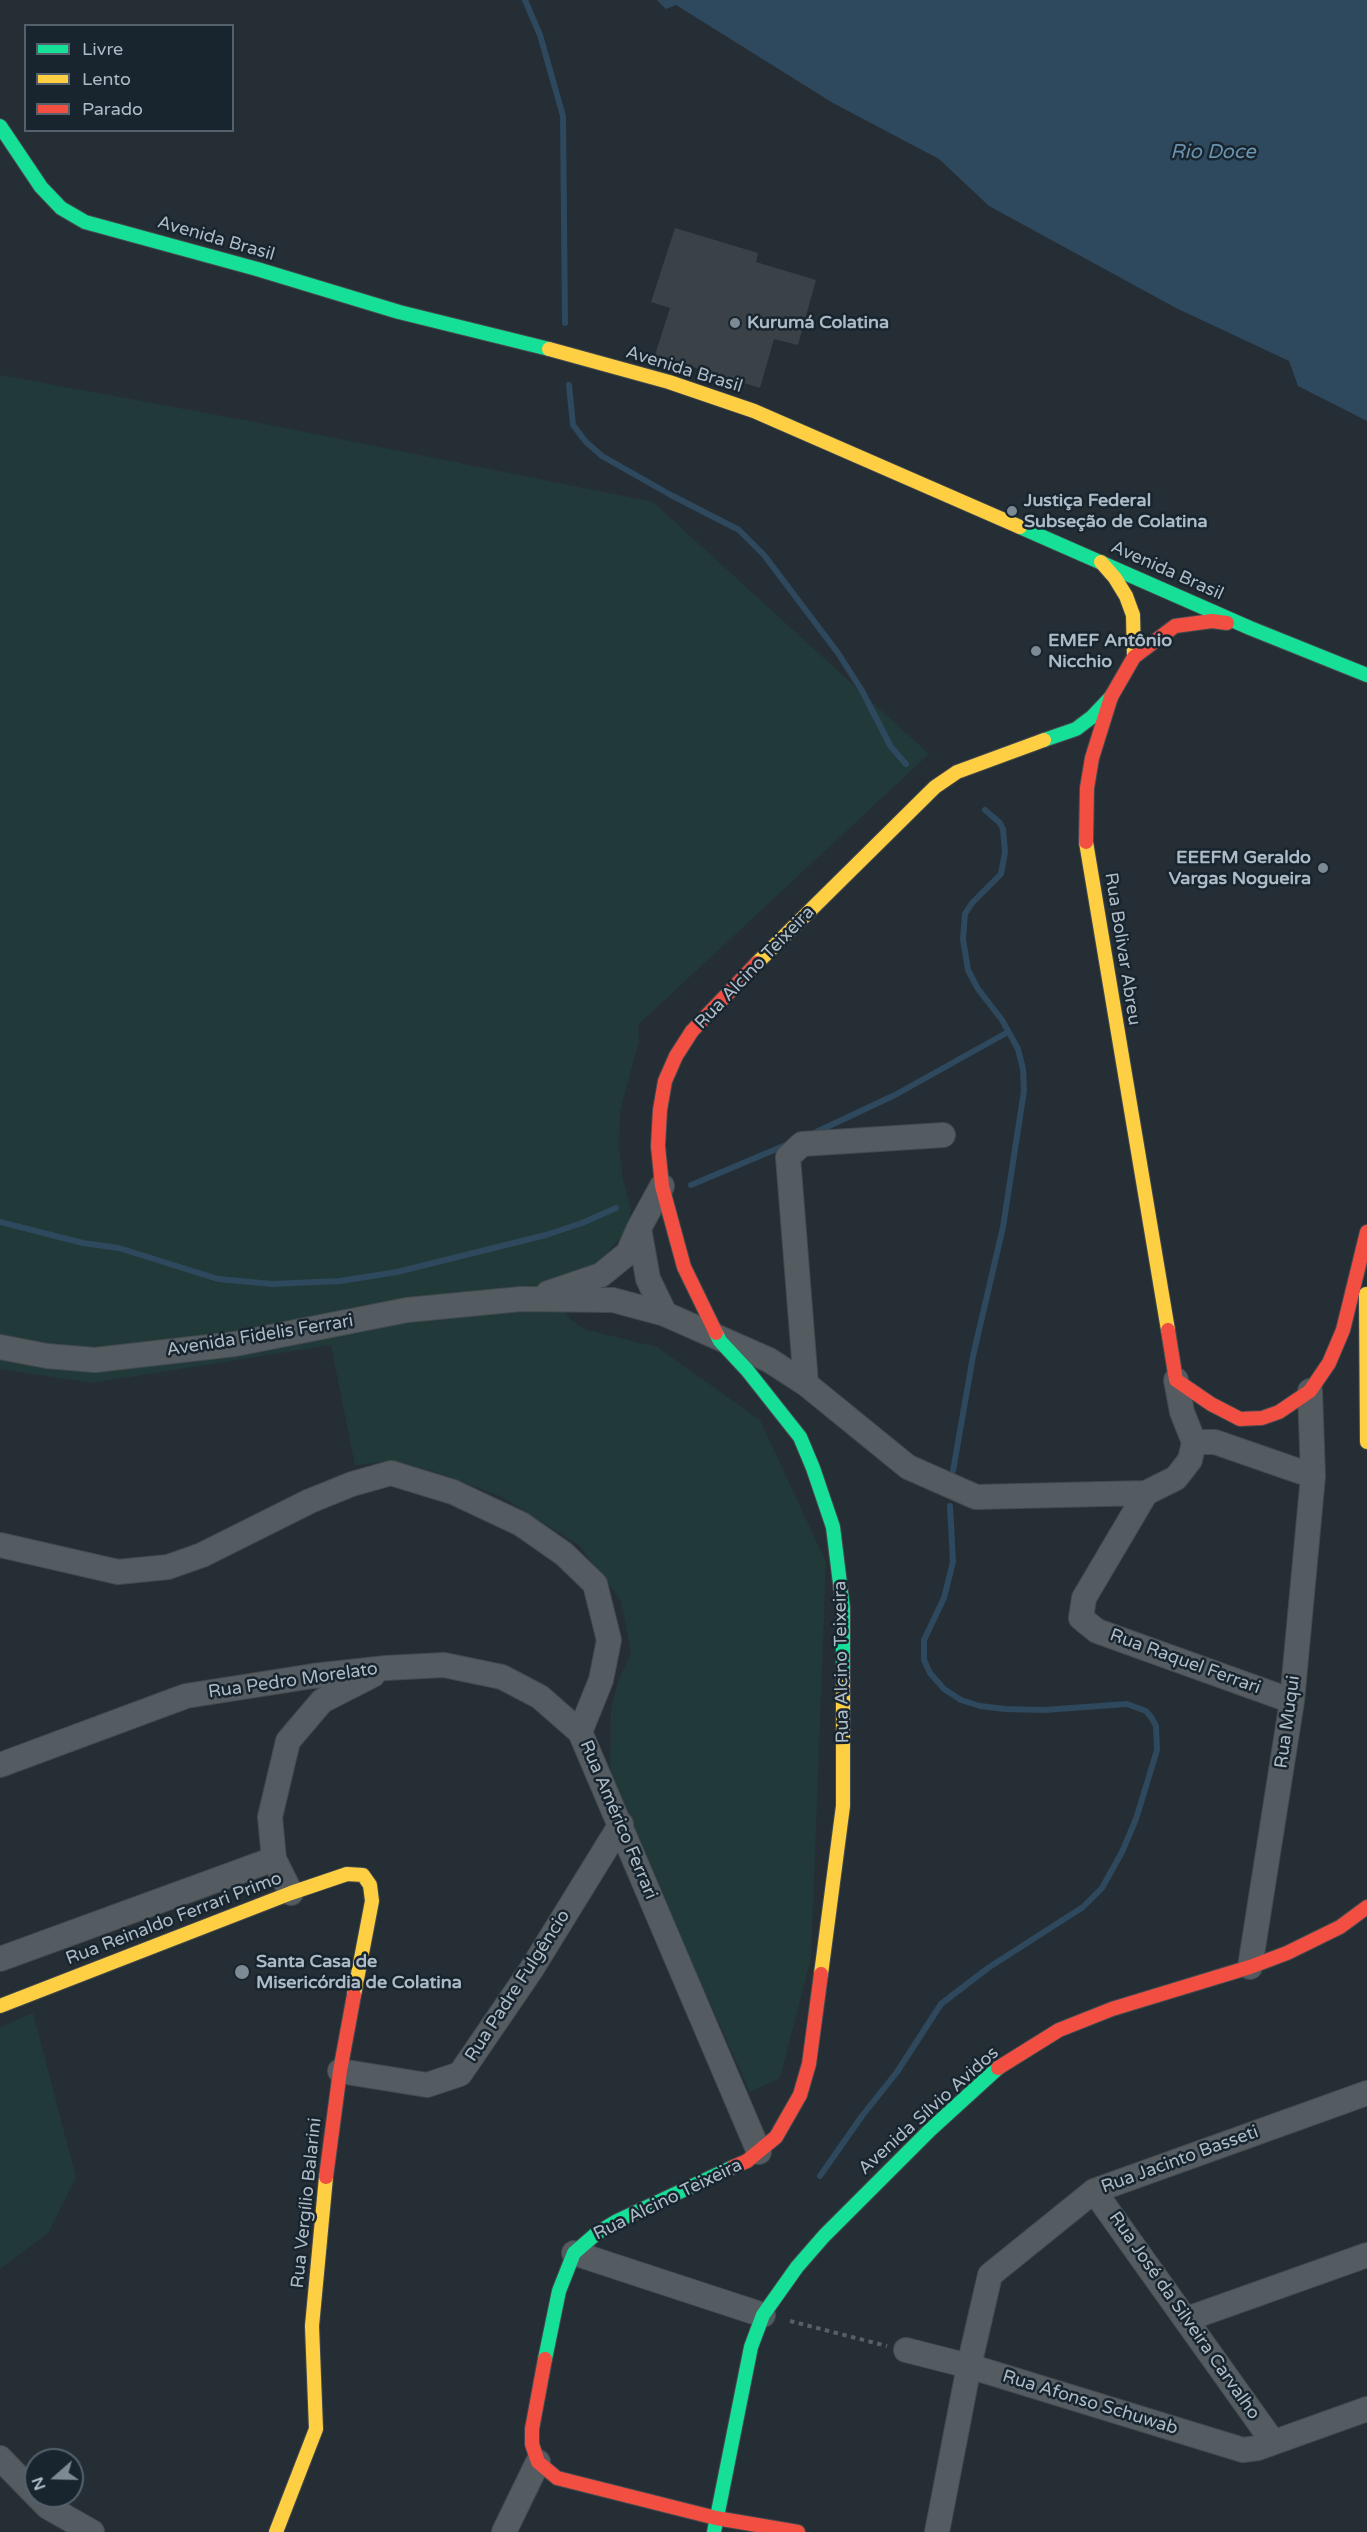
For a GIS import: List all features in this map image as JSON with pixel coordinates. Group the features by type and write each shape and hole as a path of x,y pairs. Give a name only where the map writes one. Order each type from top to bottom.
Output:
{"main road":[{"name":"Avenida Brasil","path":"0,126 41,187 61,208 85,222 246,265 399,312 522,342 669,382 754,411 1250,628 1367,675"},
{"path":"1101,562 1120,587 1133,615 1134,657"},
{"name":"Rua Bolivar Abreu","path":"1176,1380 1086,843 1087,788 1092,758 1111,697 1134,657 1175,626 1212,621 1250,628"},
{"name":"Rua Alcino Teixeira","path":"538,2462 532,2444 532,2429 559,2291 574,2253 581,2244 617,2221 729,2171 759,2152 776,2138 800,2095 809,2064 843,1806 843,1608 833,1527 800,1437 747,1370 720,1341 684,1267 662,1186 658,1146 660,1110 665,1080 676,1056 692,1031 720,1000 935,787 957,772 978,763 1076,729 1092,717 1111,697"},
{"path":"1176,1380 1211,1404 1240,1419 1262,1418 1279,1412 1311,1391 1329,1363 1343,1330 1367,1232"},
{"path":"1367,1271 1365,1326 1367,1442"},
{"name":"Rua Reinaldo Ferrari Primo","path":"0,2006 291,1893 347,1874 363,1875"},
{"name":"Rua Vergílio Balarini","path":"276,2532 316,2429 312,2326 320,2224 340,2071 372,1901 370,1885 363,1875"},
{"name":"Avenida Sílvio Avidos","path":"715,2525 751,2347 763,2315 778,2292 824,2236 930,2130 996,2070 1029,2047 1083,2019 1250,1967 1314,1941 1340,1927 1367,1907"},
{"path":"538,2462 557,2478 715,2525 798,2532"}],"street":[{"path":"806,1384 788,1157 802,1144 943,1135"},
{"name":"Avenida Fidelis Ferrari","path":"521,1299 565,1288 601,1275 628,1253 662,1186"},
{"path":"639,1228 648,1279 665,1314"},
{"name":"Avenida Fidelis Ferrari","path":"0,1347 48,1356 95,1360 235,1344 407,1310 521,1299 613,1300 665,1314 720,1341 769,1360 806,1384 908,1467 976,1497 1146,1494"},
{"path":"1176,1380 1182,1412 1204,1442 1313,1476"},
{"name":"Rua Muqui","path":"1250,1967 1292,1701 1313,1476 1311,1391"},
{"path":"1146,1494 1176,1478 1204,1442 1240,1419"},
{"name":"Rua Américo Ferrari","path":"0,1545 118,1572 168,1568 202,1555 321,1497 352,1484 391,1473 453,1492 521,1524 564,1554 595,1584 609,1640 601,1680 580,1732 759,2152"},
{"name":"Rua Raquel Ferrari","path":"1146,1494 1084,1598 1081,1618 1097,1631 1292,1701"},
{"name":"Rua Pedro Morelato","path":"0,1765 186,1696 386,1668 444,1665 502,1677 540,1697 580,1732"},
{"path":"291,1893 274,1859 270,1817 288,1741 322,1701 386,1668"},
{"name":"Rua Padre Fulgêncio","path":"340,2071 427,2085 460,2074 531,1971 621,1824"},
{"path":"0,1959 274,1859"},
{"name":"Rua Jacinto Basseti","path":"937,2532 969,2366 990,2275 1094,2191 1367,2093"},
{"name":"Rua José da Silveira Carvalho","path":"1094,2191 1273,2442"},
{"path":"574,2253 763,2315"},
{"path":"1187,2319 1367,2255"},
{"name":"Rua Afonso Schuwab","path":"906,2350 969,2366 1243,2450 1250,2450 1367,2409"},
{"path":"0,2458 24,2482"},
{"path":"504,2532 538,2462"},
{"path":"50,2508 92,2532"}],"path":[{"path":"763,2315 906,2350"}],"green space":[{"path":"0,375 255,422 653,502 929,754 638,1025 639,1041 620,1111 619,1148 623,1179 631,1211 628,1229 561,1305 570,1319 584,1329 657,1347 760,1420 826,1562 811,1958 780,2078 750,2092 610,1781 611,1708 619,1679 631,1654 621,1601 579,1545 500,1496 430,1470 391,1461 355,1465 331,1345 92,1383 0,1369"},
{"path":"33,2013 76,2177 48,2233 0,2269 0,2027"}],"water":[{"name":"Rio Doce","path":"657,0 1367,0 1367,421 1298,386 1289,361 1176,308 989,206 939,159 833,103 676,5 666,9"}],"building":[{"name":"Kurumá Colatina","path":"675,228 758,253 756,262 816,280 798,345 774,339 760,388 655,355 670,308 651,302"}],"waterway":[{"path":"525,0 540,35 563,116 565,323"},
{"path":"569,385 573,425 586,442 602,456 739,530 764,555 838,653 861,689 891,747 906,764"},
{"path":"953,1471 973,1356 1003,1227 1024,1091 1023,1069 1018,1049 1002,1020 978,989 968,970 963,939 965,914 972,903 1001,874 1005,852 1003,829 1000,823 985,810"},
{"path":"812,1134 895,1095 1008,1032"},
{"path":"691,1185 786,1145"},
{"path":"0,1222 83,1243 119,1248 218,1279 272,1284 340,1281 397,1272 546,1235 616,1208"},
{"path":"820,2176 862,2116 897,2072 941,2004 988,1968 1083,1907 1102,1888 1122,1852 1136,1819 1157,1750 1156,1726 1151,1717 1146,1711 1127,1704 1044,1710 980,1706 961,1700 944,1689 930,1673 924,1660 924,1640 944,1598 953,1562 950,1506"}],"traffic: fast":[{"path":"0,126 41,187 61,208 85,222 257,269 399,312 549,349"},
{"path":"1020,527 1250,628 1367,675"},
{"path":"1044,740 1076,729 1092,717 1111,697"},
{"path":"716,1333 720,1341 747,1370 800,1437 813,1468 833,1527 843,1608 843,1678"},
{"path":"714,2532 751,2347 763,2315 797,2267 824,2236 930,2130 998,2068"},
{"path":"545,2359 559,2291 574,2253 597,2233 617,2221 733,2167"}],"traffic: slow":[{"path":"549,349 669,382 754,411 1020,527"},
{"path":"1101,562 1115,578 1126,596 1133,615 1134,657"},
{"path":"757,963 935,787 957,772 1044,740"},
{"path":"1086,842 1168,1330"},
{"path":"1366,1294 1367,1442"},
{"path":"821,1974 843,1806 843,1678"},
{"path":"0,2006 291,1893 347,1874 363,1875 370,1885 372,1901 354,1995"},
{"path":"276,2532 316,2429 312,2326 326,2177"}],"traffic: jam":[{"path":"1086,842 1087,788 1092,758 1111,697 1134,657 1175,626 1212,621 1227,623"},
{"path":"716,1333 684,1267 662,1186 658,1146 660,1110 665,1081 676,1056 692,1031 757,963"},
{"path":"1168,1330 1176,1380 1211,1404 1240,1419 1262,1418 1279,1412 1310,1391 1329,1363 1343,1330 1367,1232"},
{"path":"998,2068 1059,2030 1112,2009 1250,1967 1287,1953 1340,1927 1367,1907"},
{"path":"733,2167 747,2161 776,2137 800,2095 809,2064 821,1974"},
{"path":"326,2177 340,2071 354,1995"},
{"path":"545,2359 532,2429 532,2444 538,2462 557,2478 716,2518 798,2532"}],"place":[{"name":"Kurumá Colatina","path":"735,323"},
{"name":"Justiça Federal Subseção de Colatina","path":"1012,511"},
{"name":"EMEF Antônio Nicchio","path":"1036,651"},
{"name":"EEEFM Geraldo Vargas Nogueira","path":"1323,868"},
{"name":"Santa Casa de Misericórdia de Colatina","path":"242,1972"}]}
